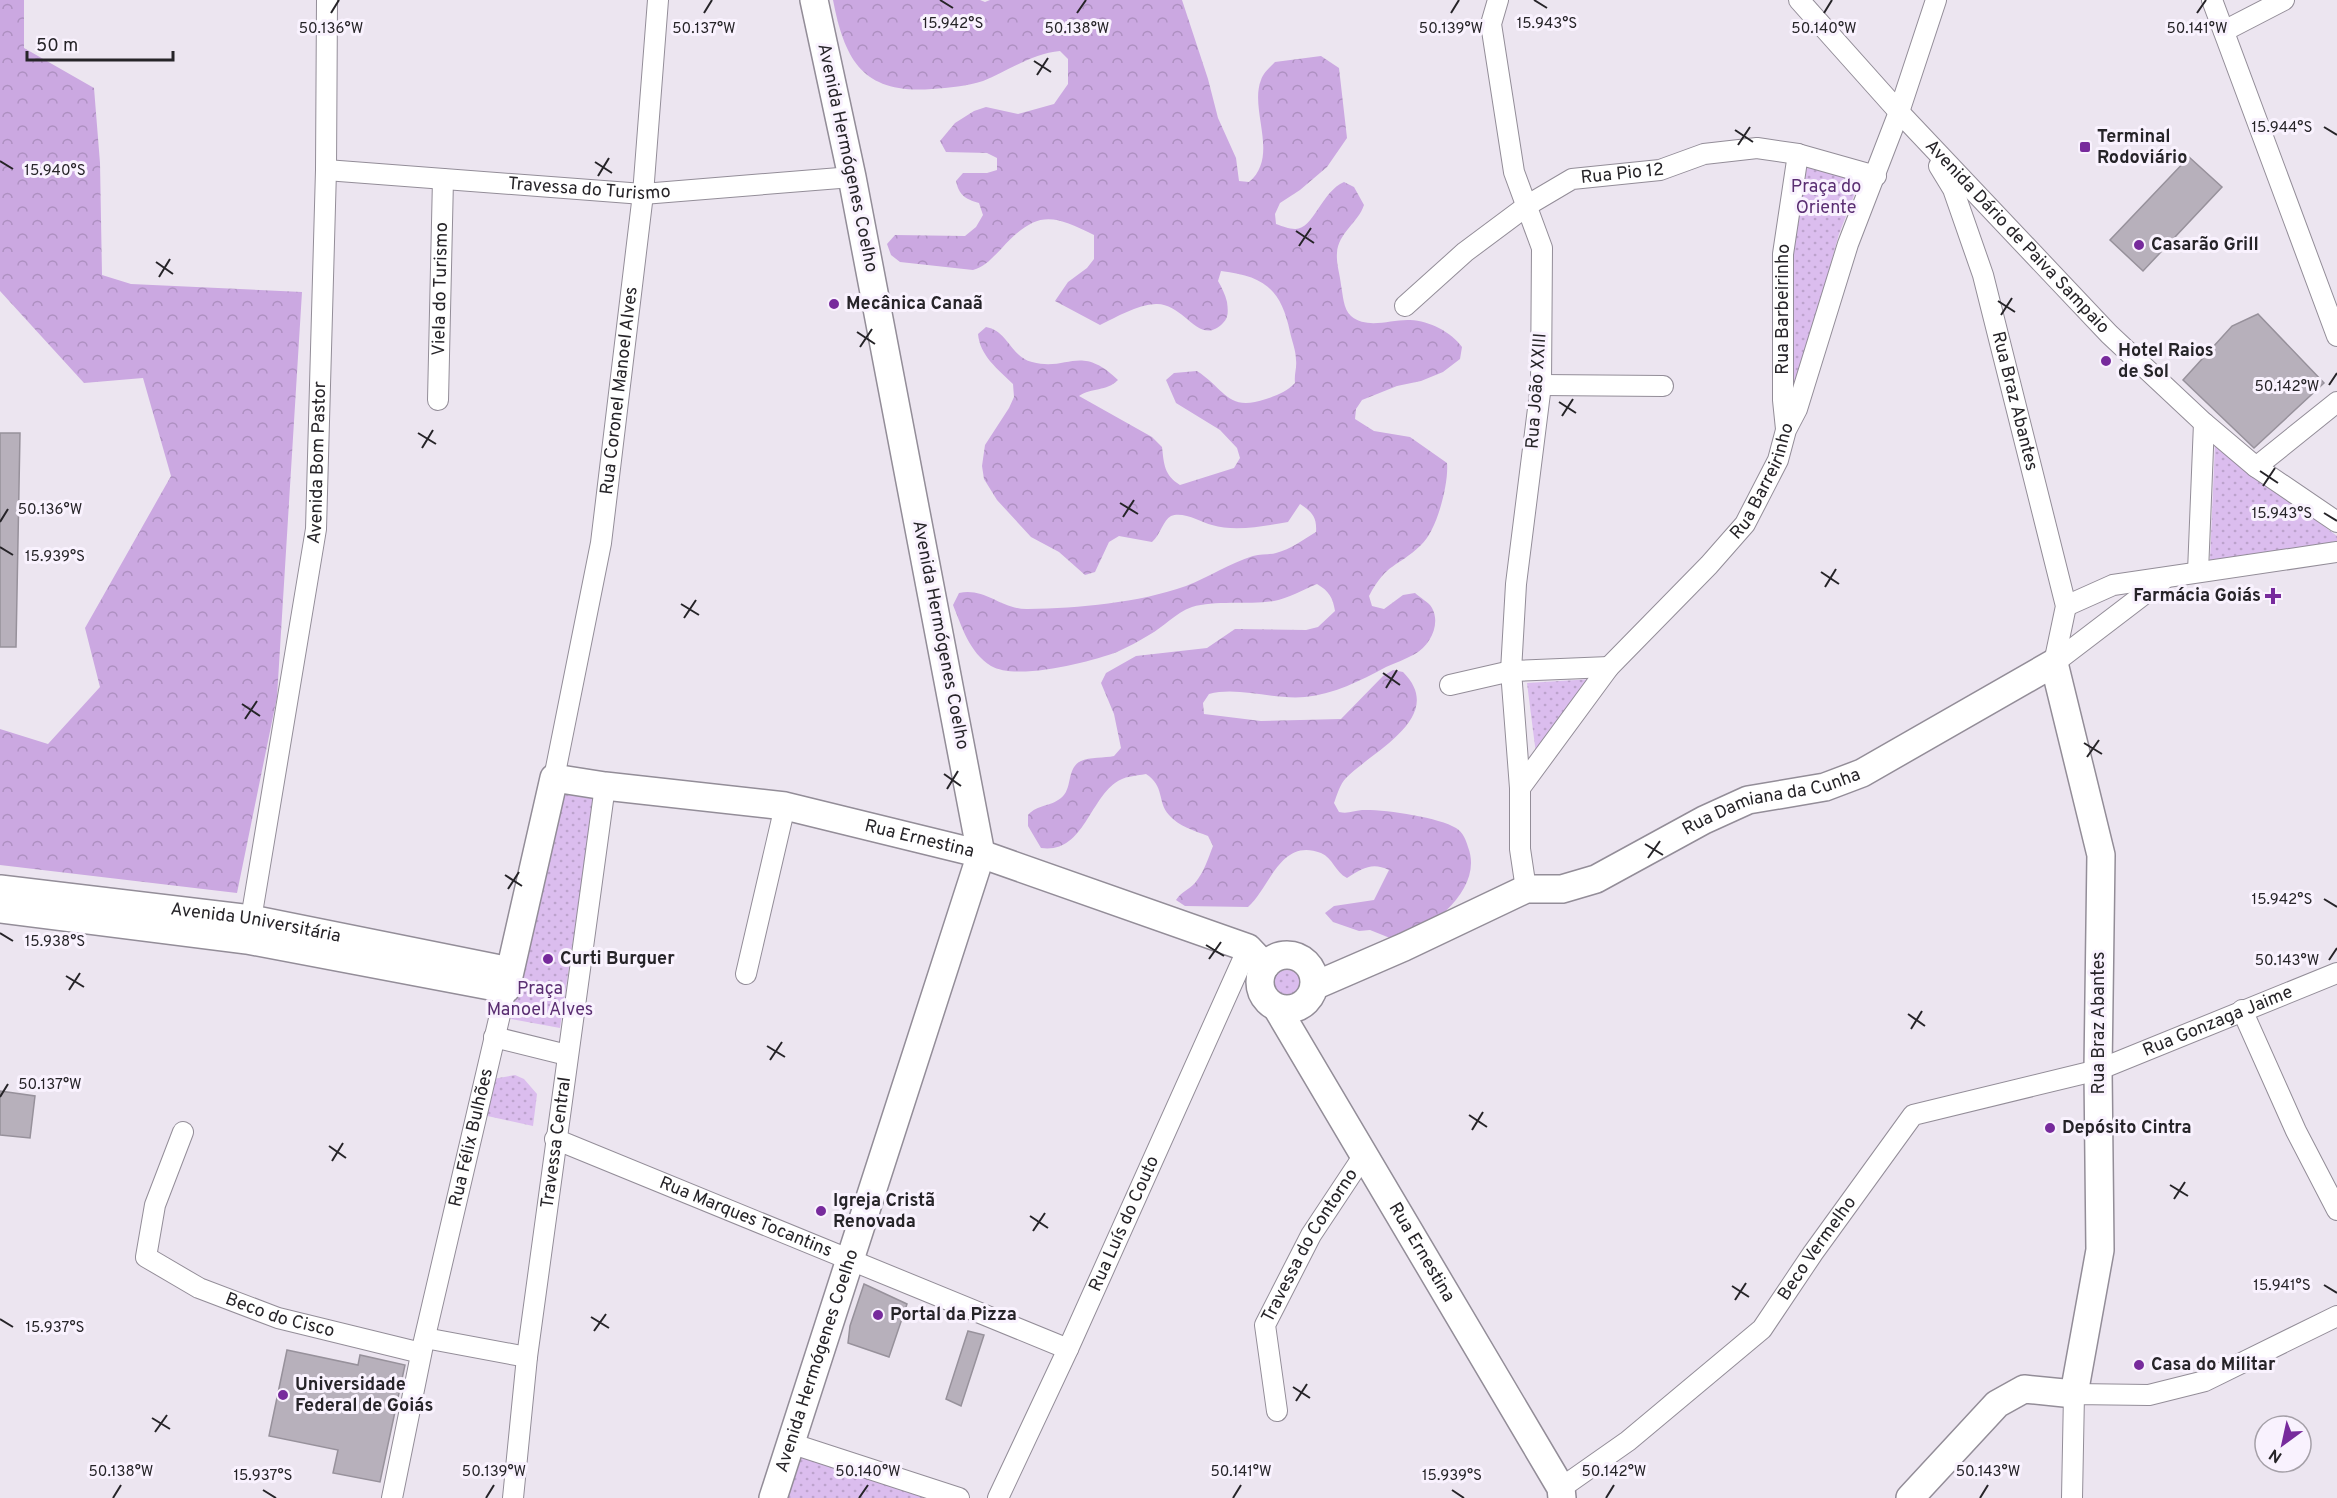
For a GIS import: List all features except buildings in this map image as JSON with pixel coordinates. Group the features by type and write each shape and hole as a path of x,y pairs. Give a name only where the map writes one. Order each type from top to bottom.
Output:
{"street":[{"name":"Avenida Bom Pastor","path":"249,929 316,529 326,170 327,0"},
{"name":"Rua Coronel Manoel Alves","path":"554,778 601,543 644,194 658,0"},
{"name":"Avenida Hermógenes Coelho","path":"773,1498 981,854 852,177 814,0"},
{"name":"Rua João XXIII","path":"1498,0 1491,24 1514,172 1542,248 1541,385 1516,584 1511,671 1520,788 1520,849 1526,889"},
{"name":"Avenida Dário de Paiva Sampaio","path":"1799,0 1899,112 2109,334 2204,423 2256,467 2337,522"},
{"name":"Rua Barreirinho","path":"1520,788 1609,667 1709,565 1745,524 1778,460 1786,430 1797,409 1848,244 1876,176 1936,0"},
{"path":"2212,0 2337,336"},
{"path":"2224,31 2284,0"},
{"name":"Rua Braz Abantes","path":"1921,135 1953,189 1983,275 2066,606"},
{"name":"Rua Pio 12","path":"1405,306 1465,252 1528,205 1572,179 1660,170 1704,154 1757,148 1798,154 1876,176"},
{"name":"Rua Barbeirinho","path":"1786,430 1783,400 1783,254 1798,154"},
{"name":"Travessa do Turismo","path":"326,170 644,194 852,177"},
{"name":"Viela do Turismo","path":"438,400 443,179"},
{"path":"1541,385 1663,386"},
{"path":"2256,467 2337,402"},
{"path":"2198,572 2204,423"},
{"name":"Rua Damiana da Cunha","path":"2066,606 2113,585 2337,552"},
{"name":"Rua Damiana da Cunha","path":"1314,986 1404,948 1526,889 1562,889 1596,879 1704,820 1748,800 1825,787 1862,773 2054,663 2165,578"},
{"path":"2054,663 2066,606"},
{"name":"Rua Braz Abantes","path":"2054,663 2101,855 2098,1070 2100,1251 2074,1394"},
{"path":"1450,685 1511,671 1609,667"},
{"name":"Rua Ernestina","path":"554,778 605,786 785,806 981,854 1257,957"},
{"name":"Rua Félix Bulhões","path":"392,1498 423,1345 554,778"},
{"name":"Travessa Central","path":"513,1498 527,1357 555,1138 605,786"},
{"path":"746,974 785,806"},
{"name":"Avenida Universitária","path":"0,889 249,929 508,980"},
{"name":"Avenida Universitária","path":"0,909 249,929"},
{"path":"1284,953 1300,957 1312,969 1314,986 1307,1000 1293,1009 1277,1008 1264,999 1258,985 1257,957 1284,953"},
{"name":"Rua Luís do Couto","path":"998,1498 1257,957"},
{"name":"Rua Gonzaga Jaime","path":"2098,1070 2337,973"},
{"name":"Rua Ernestina","path":"1277,1008 1561,1493"},
{"path":"2242,1010 2296,1131 2337,1210"},
{"path":"494,1037 567,1054"},
{"name":"Beco Vermelho","path":"1561,1493 1628,1441 1762,1329 1813,1253 1913,1115 2098,1070"},
{"name":"Beco do Cisco","path":"183,1132 155,1205 146,1257 199,1288 279,1318 423,1345 527,1357"},
{"name":"Rua Marques Tocantins","path":"555,1138 1068,1349"},
{"name":"Travessa do Contorno","path":"1277,1411 1265,1325 1311,1235 1364,1155"},
{"path":"1910,1498 1997,1404 2024,1389 2074,1394 2149,1395 2205,1381 2337,1316"},
{"path":"2072,1498 2074,1394"},
{"path":"790,1443 959,1498"}],"green space":[{"path":"0,0 24,0 24,48 94,88 100,163 102,275 131,284 302,292 277,697 237,893 0,865 0,729 48,744 100,687 85,628 171,476 143,378 84,383 0,291"},
{"path":"833,0 980,0 985,2 990,0 1182,0 1208,79 1218,118 1236,158 1239,181 1249,182 1258,171 1262,159 1258,92 1262,77 1267,70 1275,62 1321,56 1339,68 1347,138 1327,167 1300,190 1280,203 1275,214 1276,224 1293,229 1301,228 1313,217 1336,187 1344,182 1354,187 1364,205 1344,234 1337,253 1348,313 1358,320 1372,323 1410,320 1432,325 1446,332 1462,347 1460,359 1443,372 1362,400 1356,409 1355,419 1374,431 1410,437 1447,463 1441,506 1427,538 1381,577 1369,596 1372,606 1384,609 1403,595 1415,593 1432,608 1435,627 1425,646 1415,654 1337,690 1305,697 1220,692 1209,694 1203,703 1204,714 1261,721 1341,719 1383,676 1393,670 1403,672 1414,688 1417,704 1411,718 1401,732 1387,745 1346,778 1340,786 1334,803 1339,812 1383,811 1437,820 1456,828 1464,836 1471,862 1469,877 1452,904 1427,927 1400,942 1370,930 1359,931 1333,922 1325,913 1334,906 1374,900 1389,870 1372,866 1347,878 1325,855 1307,850 1295,852 1286,858 1248,907 1185,906 1176,900 1198,879 1213,846 1208,836 1182,825 1169,815 1156,784 1146,774 1115,783 1106,791 1076,835 1055,848 1041,848 1028,826 1028,815 1036,809 1053,803 1065,794 1076,764 1088,759 1114,756 1121,748 1114,714 1101,683 1106,673 1136,656 1207,648 1235,629 1306,630 1318,627 1335,611 1330,595 1317,584 1274,601 1192,607 1121,650 1072,665 1018,672 991,666 983,660 967,638 953,605 959,593 977,593 1010,606 1028,609 1088,606 1148,597 1186,586 1236,562 1253,556 1273,554 1297,544 1316,532 1316,522 1313,515 1300,504 1288,522 1250,528 1221,527 1186,516 1171,516 1152,542 1119,536 1109,542 1095,572 1085,575 1059,552 1031,537 997,500 984,479 982,466 985,445 1014,397 1013,384 986,356 978,334 986,327 993,329 1000,333 1019,355 1032,362 1055,364 1084,361 1105,369 1118,380 1109,386 1079,396 1152,437 1162,447 1164,464 1168,473 1180,485 1234,468 1240,458 1237,448 1220,430 1176,403 1166,380 1174,373 1197,371 1235,401 1243,403 1266,399 1278,395 1295,383 1295,350 1286,317 1276,295 1259,281 1236,273 1221,271 1218,281 1226,299 1228,313 1225,321 1214,329 1199,328 1175,310 1156,304 1134,309 1100,325 1055,301 1068,282 1087,268 1094,259 1094,235 1055,220 1045,219 1025,227 989,261 973,270 900,262 891,255 887,244 895,235 965,236 976,227 983,215 979,203 963,196 956,181 963,173 987,173 997,170 997,158 987,153 946,152 940,141 955,123 974,111 986,107 1018,114 1054,104 1068,84 1068,59 1060,51 1050,52 983,81 958,86 909,89 890,86 874,79 862,70 852,57 844,41"},
{"name":"Praça do Oriente","path":"1804,160 1860,180 1839,234 1790,410 1791,262"},
{"path":"2215,444 2337,536 2337,545 2210,560"},
{"path":"1593,679 1536,754 1527,683"},
{"name":"Praça Manoel Alves","path":"561,786 595,792 560,1028 511,1019"},
{"path":"1287,970 1293,971 1301,979 1301,991 1293,999 1287,1000 1281,999 1273,991 1272,985 1273,979 1281,971"},
{"path":"515,1075 524,1079 537,1094 533,1126 483,1115 493,1079"},
{"path":"797,1454 930,1498 783,1498"}],"place":[{"name":"Terminal Rodoviário","path":"2085,147"},
{"name":"Casarão Grill","path":"2139,245"},
{"name":"Mecânica Canaã","path":"834,304"},
{"name":"Hotel Raios de Sol","path":"2106,361"},
{"name":"Farmácia Goiás","path":"2273,596"},
{"name":"Curti Burguer","path":"548,959"},
{"name":"Depósito Cintra","path":"2050,1128"},
{"name":"Igreja Cristã Renovada","path":"821,1211"},
{"name":"Portal da Pizza","path":"878,1315"},
{"name":"Casa do Militar","path":"2139,1365"},
{"name":"Universidade Federal de Goiás","path":"283,1395"}]}
